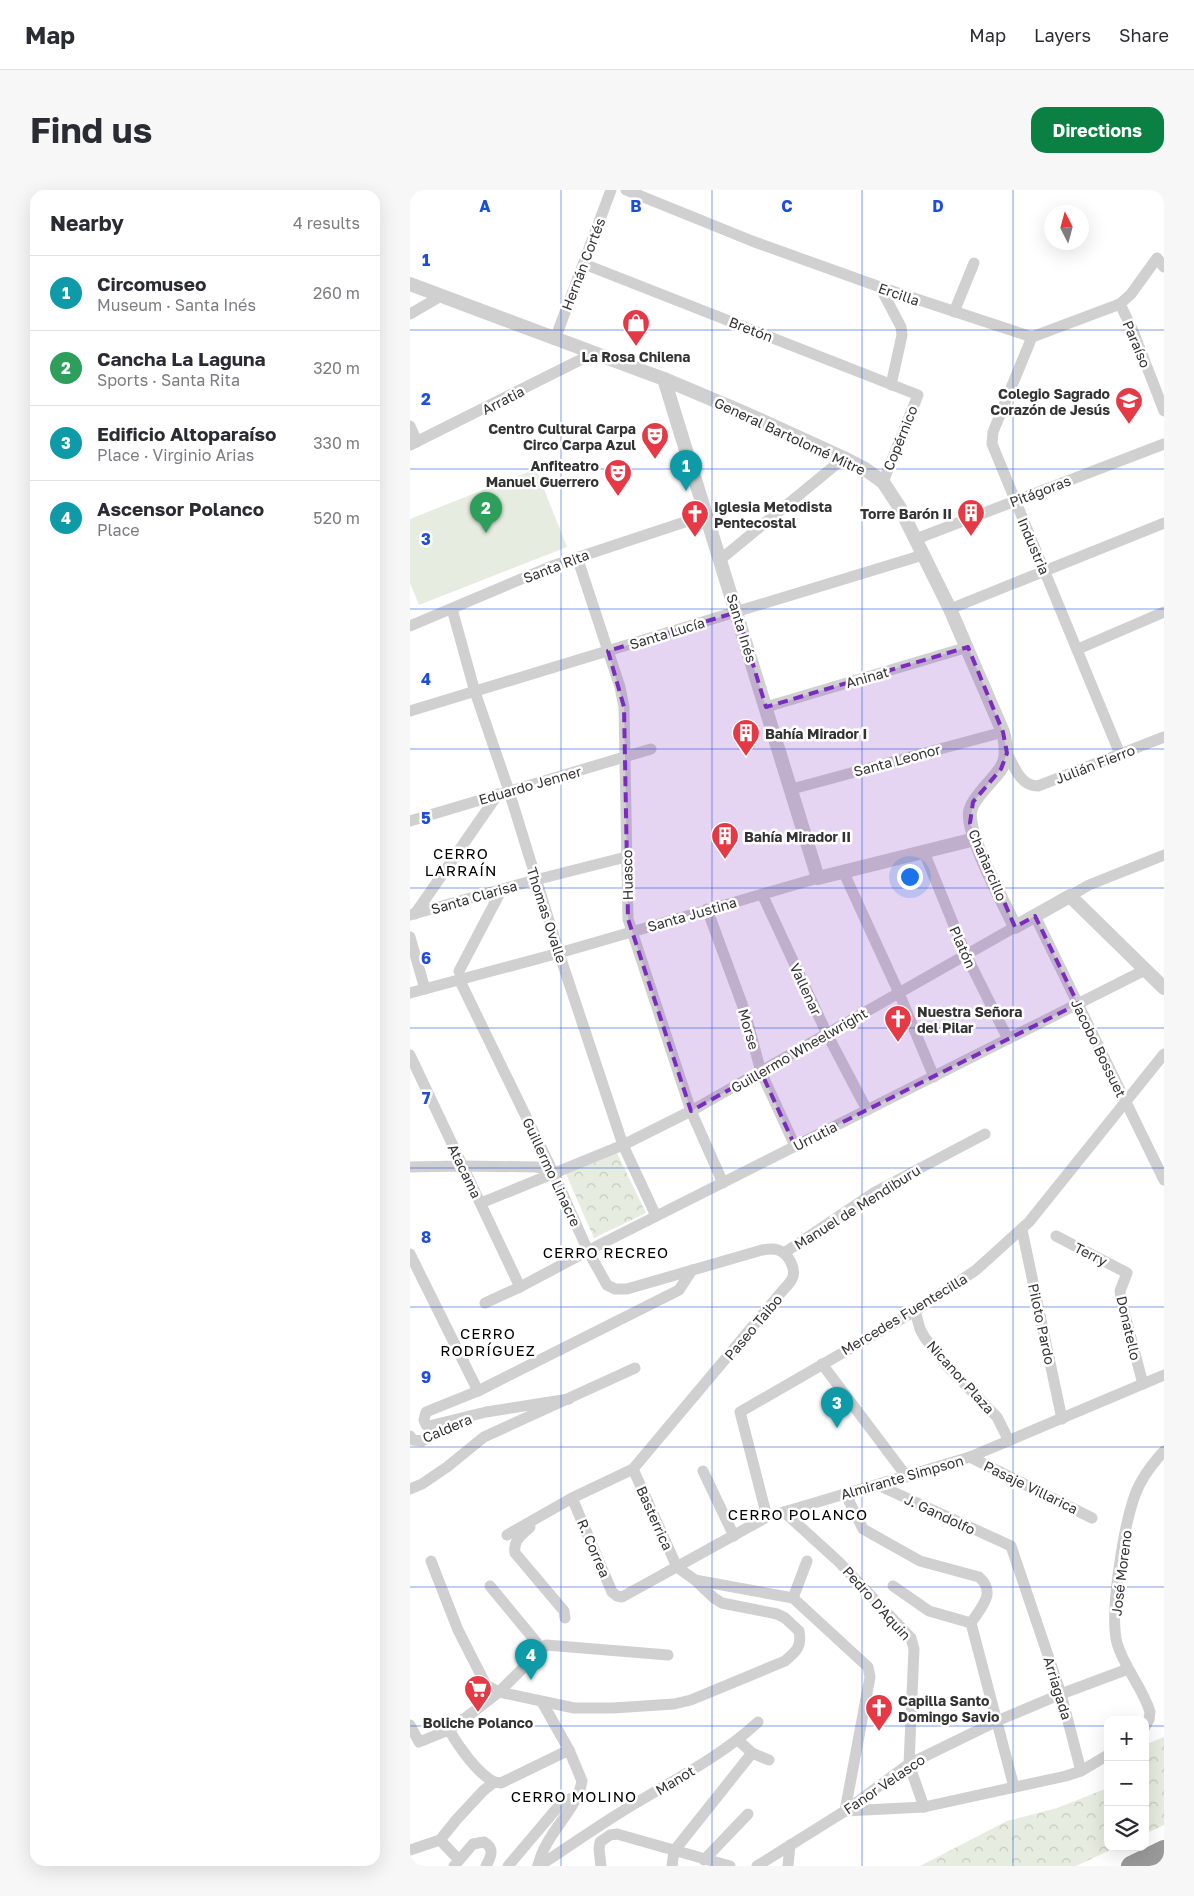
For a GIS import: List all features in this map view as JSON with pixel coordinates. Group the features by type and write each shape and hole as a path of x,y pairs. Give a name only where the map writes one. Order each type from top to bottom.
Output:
{"highway":[{"path":"1131,1866 1164,1850"}],"street":[{"name":"Hernán Cortés","path":"555,339 611,190"},
{"name":"Ercilla","path":"626,190 752,241 880,287 1032,337"},
{"path":"954,312 974,263"},
{"path":"1032,337 1120,304 1161,263"},
{"name":"Bretón","path":"584,264 918,395"},
{"name":"General Bartolomé Mitre","path":"410,284 664,379 844,458 866,469 883,482 900,508 950,609 1003,732 1007,752 1018,774 1026,784"},
{"path":"880,287 898,322 902,335 892,385"},
{"path":"410,314 442,296"},
{"name":"Paraíso","path":"1120,304 1164,411"},
{"name":"Industria","path":"1032,337 991,438 992,444 1120,754"},
{"name":"Arratia","path":"414,444 594,353"},
{"name":"Santa Inés","path":"664,379 818,878"},
{"name":"Copérnico","path":"883,482 918,395"},
{"path":"410,426 414,444"},
{"name":"Pitágoras","path":"916,539 1164,444"},
{"path":"721,559 844,458"},
{"name":"Santa Rita","path":"410,626 552,566 706,515"},
{"path":"950,609 1164,523"},
{"name":"Santa Lucía","path":"410,711 923,555"},
{"name":"Huasco","path":"577,557 620,687 624,707 628,919 692,1111 723,1183"},
{"name":"Thomas Ovalle","path":"452,609 504,793 535,880 623,1145 656,1216"},
{"path":"1078,649 1164,612"},
{"name":"Aninat","path":"766,707 968,648"},
{"name":"Santa Leonor","path":"792,789 1003,732"},
{"name":"Julián Fierro","path":"1026,784 1038,786 1164,737"},
{"name":"Eduardo Jenner","path":"410,820 651,750"},
{"name":"Chañarcillo","path":"1007,752 1001,769 973,802 970,811 970,823 975,839 1015,927"},
{"path":"412,914 504,793"},
{"name":"Santa Justina","path":"410,993 459,975 559,953 632,930 818,878 975,839"},
{"name":"Platón","path":"924,852 966,955 1008,1039"},
{"name":"Guillermo Wheelwright","path":"481,1203 623,1145 692,1111 1089,885 1164,855"},
{"name":"Santa Clarisa","path":"412,914 626,857"},
{"path":"843,872 899,993 934,1076"},
{"path":"459,975 502,889"},
{"name":"Vallenar","path":"762,894 827,1034 867,1110"},
{"path":"1070,896 1164,988"},
{"name":"Morse","path":"707,909 745,1012 761,1072 795,1146"},
{"name":"Jacobo Bossuet","path":"1035,916 1164,1180"},
{"path":"410,937 425,989"},
{"name":"Urrutia","path":"485,1303 1145,970"},
{"name":"Guillermo Linacre","path":"459,975 553,1172 588,1251 607,1284 615,1289 627,1289 692,1270"},
{"name":"Mercedes Fuentecilla","path":"767,1517 740,1412 915,1311 976,1270 1022,1230 1164,1054"},
{"name":"Atacama","path":"410,1055 520,1287"},
{"name":"Manuel de Mendiburu","path":"784,1253 875,1192 984,1134"},
{"path":"410,1167 537,1167 553,1172"},
{"name":"Piloto Pardo","path":"1022,1230 1062,1419"},
{"name":"Terry","path":"1056,1236 1127,1272"},
{"path":"569,1399 486,1412 429,1426 426,1426 424,1420 426,1412 478,1391 679,1290 692,1270 762,1250 779,1250 784,1253"},
{"name":"Paseo Taibo","path":"634,1470 792,1279 794,1272 784,1253"},
{"path":"410,1254 478,1391"},
{"name":"Donatello","path":"1127,1272 1121,1287 1121,1300 1143,1384"},
{"name":"Nicanor Plaza","path":"915,1311 920,1329 926,1338 948,1366 997,1417 1009,1441"},
{"path":"822,1364 907,1477"},
{"path":"410,1489 434,1476 484,1437 635,1368"},
{"name":"Almirante Simpson","path":"617,1596 622,1597 767,1517 970,1457 1164,1375"},
{"name":"Caldera","path":"410,1436 413,1440 422,1441 486,1412"},
{"name":"José Moreno","path":"1149,1719 1150,1712 1128,1669 1117,1642 1115,1610 1124,1540 1135,1495 1146,1474 1164,1451"},
{"name":"Pasaje Villarica","path":"970,1457 1092,1518"},
{"path":"507,1535 572,1498 634,1470"},
{"name":"Basterrica","path":"634,1470 678,1567"},
{"path":"703,1471 734,1536"},
{"name":"J. Gandolfo","path":"878,1485 1003,1542"},
{"path":"845,1493 863,1530 920,1561 979,1577 984,1582 988,1589 988,1595 971,1623 1014,1787"},
{"name":"R. Correa","path":"572,1498 612,1592 617,1596"},
{"name":"Pedro D'Aquin","path":"784,1512 839,1562 911,1638 914,1650 909,1764 924,1807"},
{"path":"544,1513 516,1540 514,1548 518,1557 564,1611 565,1618"},
{"name":"Arriagada","path":"1003,1542 1011,1546 1061,1694 1081,1771"},
{"path":"431,1561 458,1630 486,1685 499,1692 574,1708 592,1709 674,1704 691,1700 785,1661 796,1652 800,1645 799,1631 785,1618 777,1614 722,1603 678,1567"},
{"path":"793,1598 807,1561"},
{"path":"694,1580 793,1598 868,1667 870,1677 844,1811 924,1807 1066,1776 1081,1771 1104,1757"},
{"path":"490,1586 544,1647 668,1655"},
{"path":"893,1586 929,1610 971,1623"},
{"path":"410,1725 419,1742 449,1730 499,1692 544,1647"},
{"name":"Fanor Velasco","path":"757,1866 844,1811 909,1764 997,1720 1128,1669"},
{"path":"538,1865 546,1842 576,1797 582,1781 569,1750 542,1702"},
{"name":"Manot","path":"538,1865 738,1740 758,1722"},
{"path":"449,1730 467,1756 488,1779 494,1782 501,1783 569,1750"},
{"path":"738,1740 752,1753 769,1760"},
{"path":"672,1866 674,1851 752,1753"},
{"path":"410,1850 440,1840 483,1791 494,1782"},
{"path":"508,1866 563,1801 576,1797"},
{"path":"704,1860 748,1814"},
{"path":"610,1835 616,1816"},
{"path":"601,1866 600,1842 610,1835 617,1834 730,1866"},
{"path":"440,1840 456,1863 473,1844 484,1842 492,1850 486,1866"},
{"path":"788,1866 790,1845"}],"highlighted area":[{"path":"737,612 766,707 968,647 1003,732 1007,753 1001,769 973,802 970,823 1015,927 1035,916 1078,1004 795,1146 761,1072 691,1111 628,919 624,707 608,651"}],"green space":[{"path":"536,469 567,547 419,605 410,583 410,519"},
{"path":"617,1153 646,1213 594,1238 566,1174"},
{"path":"1164,1737 1164,1825 1149,1832 1149,1761 1149,1743"},
{"path":"1104,1789 1104,1851 1108,1851 1076,1866 920,1866 1007,1821 1057,1808"}],"place":[{"name":"La Rosa Chilena","path":"636,347"},
{"name":"Colegio Sagrado Corazón de Jesús","path":"1129,425"},
{"name":"Centro Cultural Carpa Circo Carpa Azul","path":"655,460"},
{"name":"Circomuseo","path":"686,491"},
{"name":"Anfiteatro Manuel Guerrero","path":"618,497"},
{"name":"Cancha La Laguna","path":"486,533"},
{"name":"Torre Barón II","path":"971,537"},
{"name":"Iglesia Metodista Pentecostal","path":"695,538"},
{"name":"Bahía Mirador I","path":"746,757"},
{"name":"Bahía Mirador II","path":"725,860"},
{"name":"Nuestra Señora del Pilar","path":"898,1043"},
{"name":"Edificio Altoparaíso","path":"837,1428"},
{"name":"Ascensor Polanco","path":"531,1680"},
{"name":"Boliche Polanco","path":"478,1713"},
{"name":"Capilla Santo Domingo Savio","path":"879,1732"}],"district":[{"name":"CERRO LARRAÍN","path":"461,862"},
{"name":"CERRO RECREO","path":"606,1252"},
{"name":"CERRO RODRÍGUEZ","path":"488,1342"},
{"name":"CERRO POLANCO","path":"798,1514"},
{"name":"CERRO MOLINO","path":"574,1796"}]}
